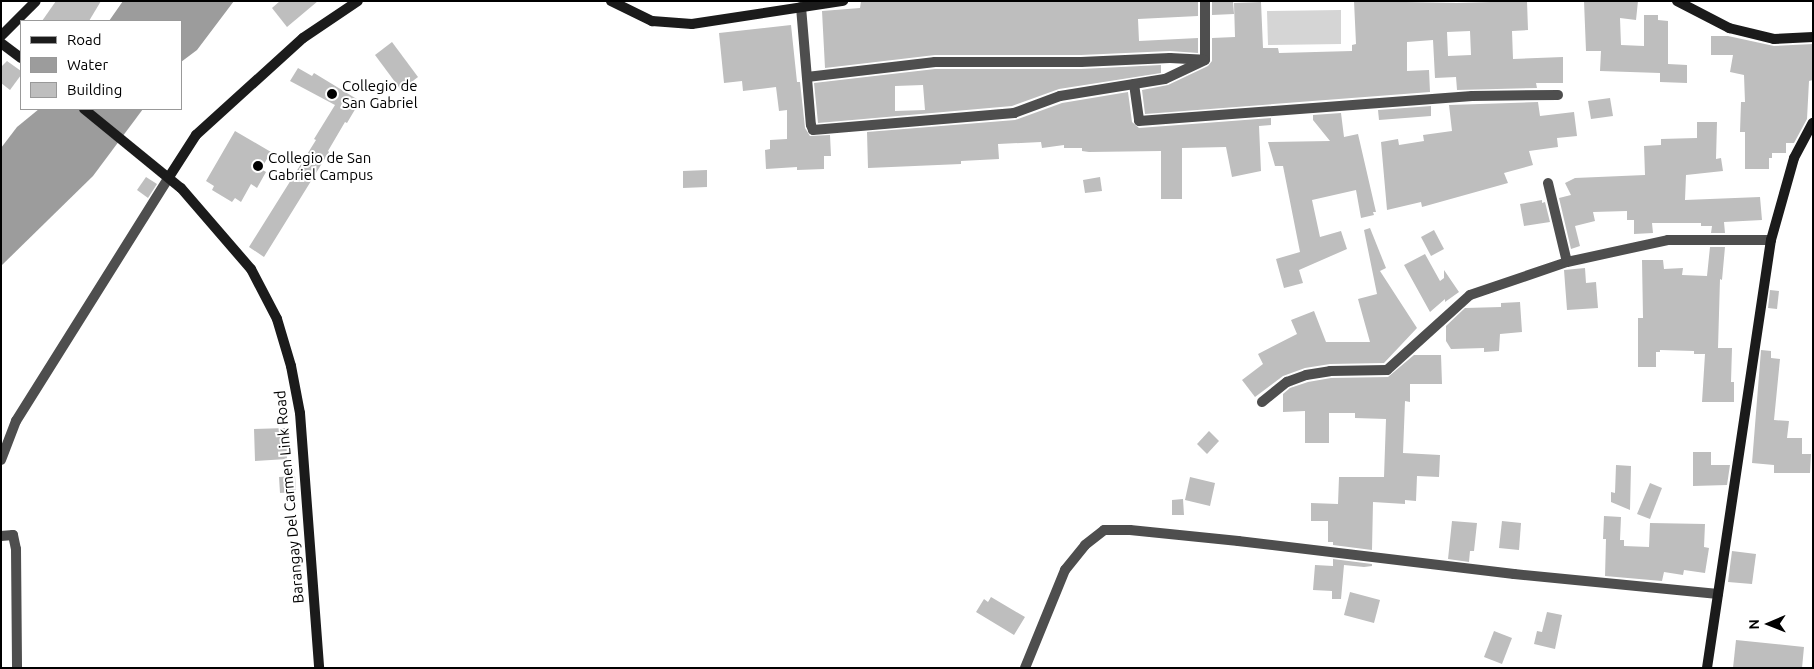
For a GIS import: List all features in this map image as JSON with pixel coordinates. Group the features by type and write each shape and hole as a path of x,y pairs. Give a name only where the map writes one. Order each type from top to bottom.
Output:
{"street":[{"path":"1,36 36,1"},
{"path":"1,460 16,422 196,135 304,38 358,1"},
{"path":"611,1 652,21 692,24 843,1"},
{"path":"1205,1 1205,60"},
{"path":"1677,1 1730,28 1774,39 1813,37"},
{"path":"801,7 810,125 813,130 1014,113 1060,96 1165,79 1205,60"},
{"path":"1,43 20,57"},
{"path":"807,77 935,62 1081,62 1170,58 1205,60"},
{"path":"1134,84 1139,121 1472,96 1558,94"},
{"name":"Barangay Del Carmen Link Road","path":"85,110 169,178 219,231 251,269 277,319 291,366 300,413 319,668"},
{"path":"1707,668 1771,240 1794,158 1813,123"},
{"path":"1548,183 1567,262"},
{"path":"1262,402 1287,382 1306,375 1330,371 1387,370 1470,295 1567,262 1668,240 1771,240"},
{"path":"1025,668 1064,570 1085,544 1104,530 1130,530 1238,541 1514,574 1718,594"},
{"path":"1,536 12,535 16,549 17,668"}],"shaded area":[{"path":"1341,10 1341,44 1268,45 1267,11"}],"water":[{"path":"123,1 234,1 197,50 182,61 182,20 110,20"},
{"path":"38,110 142,110 93,176 1,266 1,148 17,127"}],"building":[{"path":"56,1 101,1 90,20 43,20"},
{"path":"280,1 318,1 287,27 272,8"},
{"path":"861,1 1198,1 1198,16 1138,19 1139,41 1198,38 1198,53 1170,51 1081,55 935,55 825,68 822,11 860,8"},
{"path":"1233,1 1234,14 1212,15 1212,2"},
{"path":"1354,1 1457,3 1527,1 1528,30 1512,31 1513,59 1563,57 1563,83 1536,83 1537,88 1457,90 1456,77 1435,78 1433,40 1407,42 1407,71 1429,70 1430,92 1145,114 1142,90 1168,85 1208,66 1212,61 1212,38 1235,37 1234,3 1261,2 1263,48 1278,48 1279,53 1352,51 1352,45 1356,44","holes":["1470,31 1471,55 1448,56 1447,32"]},
{"path":"1584,1 1638,1 1636,20 1620,18 1621,45 1644,46 1644,15 1658,15 1658,20 1668,21 1668,64 1687,65 1687,83 1660,82 1660,73 1600,71 1601,51 1586,51"},
{"path":"791,25 797,82 800,82 805,128 810,136 830,135 831,156 824,156 824,169 797,170 797,167 766,169 765,150 770,149 770,140 787,139 787,110 779,111 776,87 743,91 742,81 724,83 719,33"},
{"path":"1711,36 1728,36 1774,46 1813,44 1813,80 1809,81 1807,119 1794,143 1786,143 1786,153 1772,153 1772,158 1769,158 1769,169 1745,169 1745,132 1740,132 1741,102 1745,102 1744,75 1730,72 1733,55 1711,55"},
{"path":"392,42 418,77 401,90 375,55"},
{"path":"7,61 20,70 20,76 10,90 1,83 1,67"},
{"path":"1161,65 1161,73 1059,89 1012,106 818,123 814,83 935,69 1081,69","holes":["923,85 925,110 895,111 895,86"]},
{"path":"298,68 312,76 314,73 360,101 347,123 345,122 329,152 264,257 249,247 316,140 314,139 335,105 290,81"},
{"path":"1128,92 1132,122 1139,128 1271,118 1271,125 1259,126 1261,171 1232,177 1226,147 1182,148 1182,199 1161,199 1161,151 1089,152 1082,151 1082,148 1064,148 1064,145 1042,148 1041,142 998,144 999,159 961,161 961,164 868,168 867,132 1015,120 1062,103"},
{"path":"1610,98 1613,116 1591,119 1588,101"},
{"path":"1538,102 1540,116 1574,112 1577,136 1557,138 1558,147 1529,151 1533,165 1504,173 1508,183 1422,207 1421,202 1387,210 1381,142 1398,139 1399,145 1424,141 1423,135 1452,131 1449,105"},
{"path":"1431,106 1431,116 1379,120 1378,110"},
{"path":"1341,113 1344,137 1358,134 1376,212 1373,212 1374,215 1361,218 1356,190 1312,200 1320,237 1341,231 1347,249 1299,270 1303,283 1284,288 1276,259 1300,252 1283,166 1275,166 1268,142 1330,141 1313,120 1313,115"},
{"path":"1697,122 1717,122 1716,159 1721,158 1723,171 1686,175 1685,200 1760,197 1762,220 1724,222 1725,233 1711,233 1712,226 1701,226 1701,223 1652,223 1653,233 1634,234 1634,220 1627,220 1627,211 1593,212 1595,221 1575,226 1580,246 1571,249 1559,198 1571,195 1565,183 1575,178 1645,175 1644,146 1661,145 1661,139 1697,138"},
{"path":"235,131 271,152 261,169 266,172 257,188 251,184 241,202 235,198 232,202 212,190 214,186 206,181"},
{"path":"707,170 707,187 683,188 683,171"},
{"path":"146,177 157,184 148,198 137,190"},
{"path":"1100,177 1102,191 1085,193 1083,180"},
{"path":"1542,200 1542,203 1545,202 1550,222 1524,226 1520,204"},
{"path":"1370,228 1386,268 1380,271 1417,328 1384,363 1330,364 1305,368 1283,376 1255,397 1242,380 1263,364 1258,354 1297,334 1291,320 1314,311 1326,342 1370,342 1358,299 1377,294 1364,230"},
{"path":"1434,230 1444,249 1431,256 1421,237"},
{"path":"1710,247 1725,247 1722,280 1720,279 1718,348 1732,348 1731,382 1734,382 1734,402 1702,402 1705,354 1694,354 1694,351 1660,350 1660,352 1656,352 1656,367 1638,367 1638,318 1643,318 1642,260 1663,260 1664,269 1683,268 1682,275 1707,276"},
{"path":"1425,254 1440,281 1444,278 1444,270 1459,292 1445,302 1445,299 1430,312 1404,265"},
{"path":"1585,268 1586,283 1596,282 1598,308 1567,310 1564,270"},
{"path":"1770,290 1779,291 1777,309 1768,308"},
{"path":"1520,302 1522,332 1500,334 1499,351 1484,352 1484,348 1451,349 1446,341 1446,326 1465,308 1501,307 1501,303"},
{"path":"1761,350 1771,351 1771,358 1780,359 1774,420 1789,421 1787,438 1802,438 1802,454 1811,454 1810,473 1774,473 1774,465 1752,463"},
{"path":"1414,355 1441,355 1442,384 1410,384 1410,402 1405,401 1403,453 1440,455 1439,477 1417,476 1416,501 1405,500 1405,504 1373,502 1372,550 1333,545 1333,542 1328,542 1328,521 1311,521 1311,503 1338,504 1339,477 1384,477 1386,419 1355,418 1355,413 1329,413 1329,443 1305,443 1305,411 1283,412 1283,394 1290,388 1308,382 1331,378 1388,377"},
{"path":"286,428 287,459 255,461 254,429"},
{"path":"1209,431 1219,441 1207,454 1197,444"},
{"path":"1693,452 1711,452 1711,465 1730,465 1727,485 1693,486"},
{"path":"1616,465 1631,466 1630,510 1611,502 1611,492 1615,493"},
{"path":"295,476 296,492 280,493 279,477"},
{"path":"1190,477 1215,483 1210,506 1185,500"},
{"path":"1650,483 1662,488 1650,519 1637,514"},
{"path":"1183,499 1184,515 1172,515 1172,500"},
{"path":"1604,516 1621,517 1620,540 1624,540 1624,546 1649,547 1650,523 1705,524 1704,547 1709,548 1705,573 1684,570 1683,575 1664,572 1662,581 1605,576 1606,539 1603,539"},
{"path":"1452,521 1477,523 1474,551 1470,551 1469,562 1448,559"},
{"path":"1502,521 1521,523 1519,550 1499,548"},
{"path":"1732,551 1756,554 1752,584 1728,582"},
{"path":"1333,559 1372,564 1372,566 1364,567 1344,565 1341,599 1332,599 1332,591 1313,590 1315,565 1333,566"},
{"path":"1350,592 1380,600 1374,623 1344,615"},
{"path":"991,597 1025,617 1014,635 976,612 984,599 988,602"},
{"path":"1547,612 1562,615 1555,649 1534,644 1537,631 1542,632"},
{"path":"1494,631 1512,638 1502,664 1484,657"},
{"path":"1736,640 1804,647 1802,668 1733,668"}],"place":[{"name":"Collegio de San Gabriel","path":"332,94"},
{"name":"Collegio de San Gabriel Campus","path":"258,166"}]}
